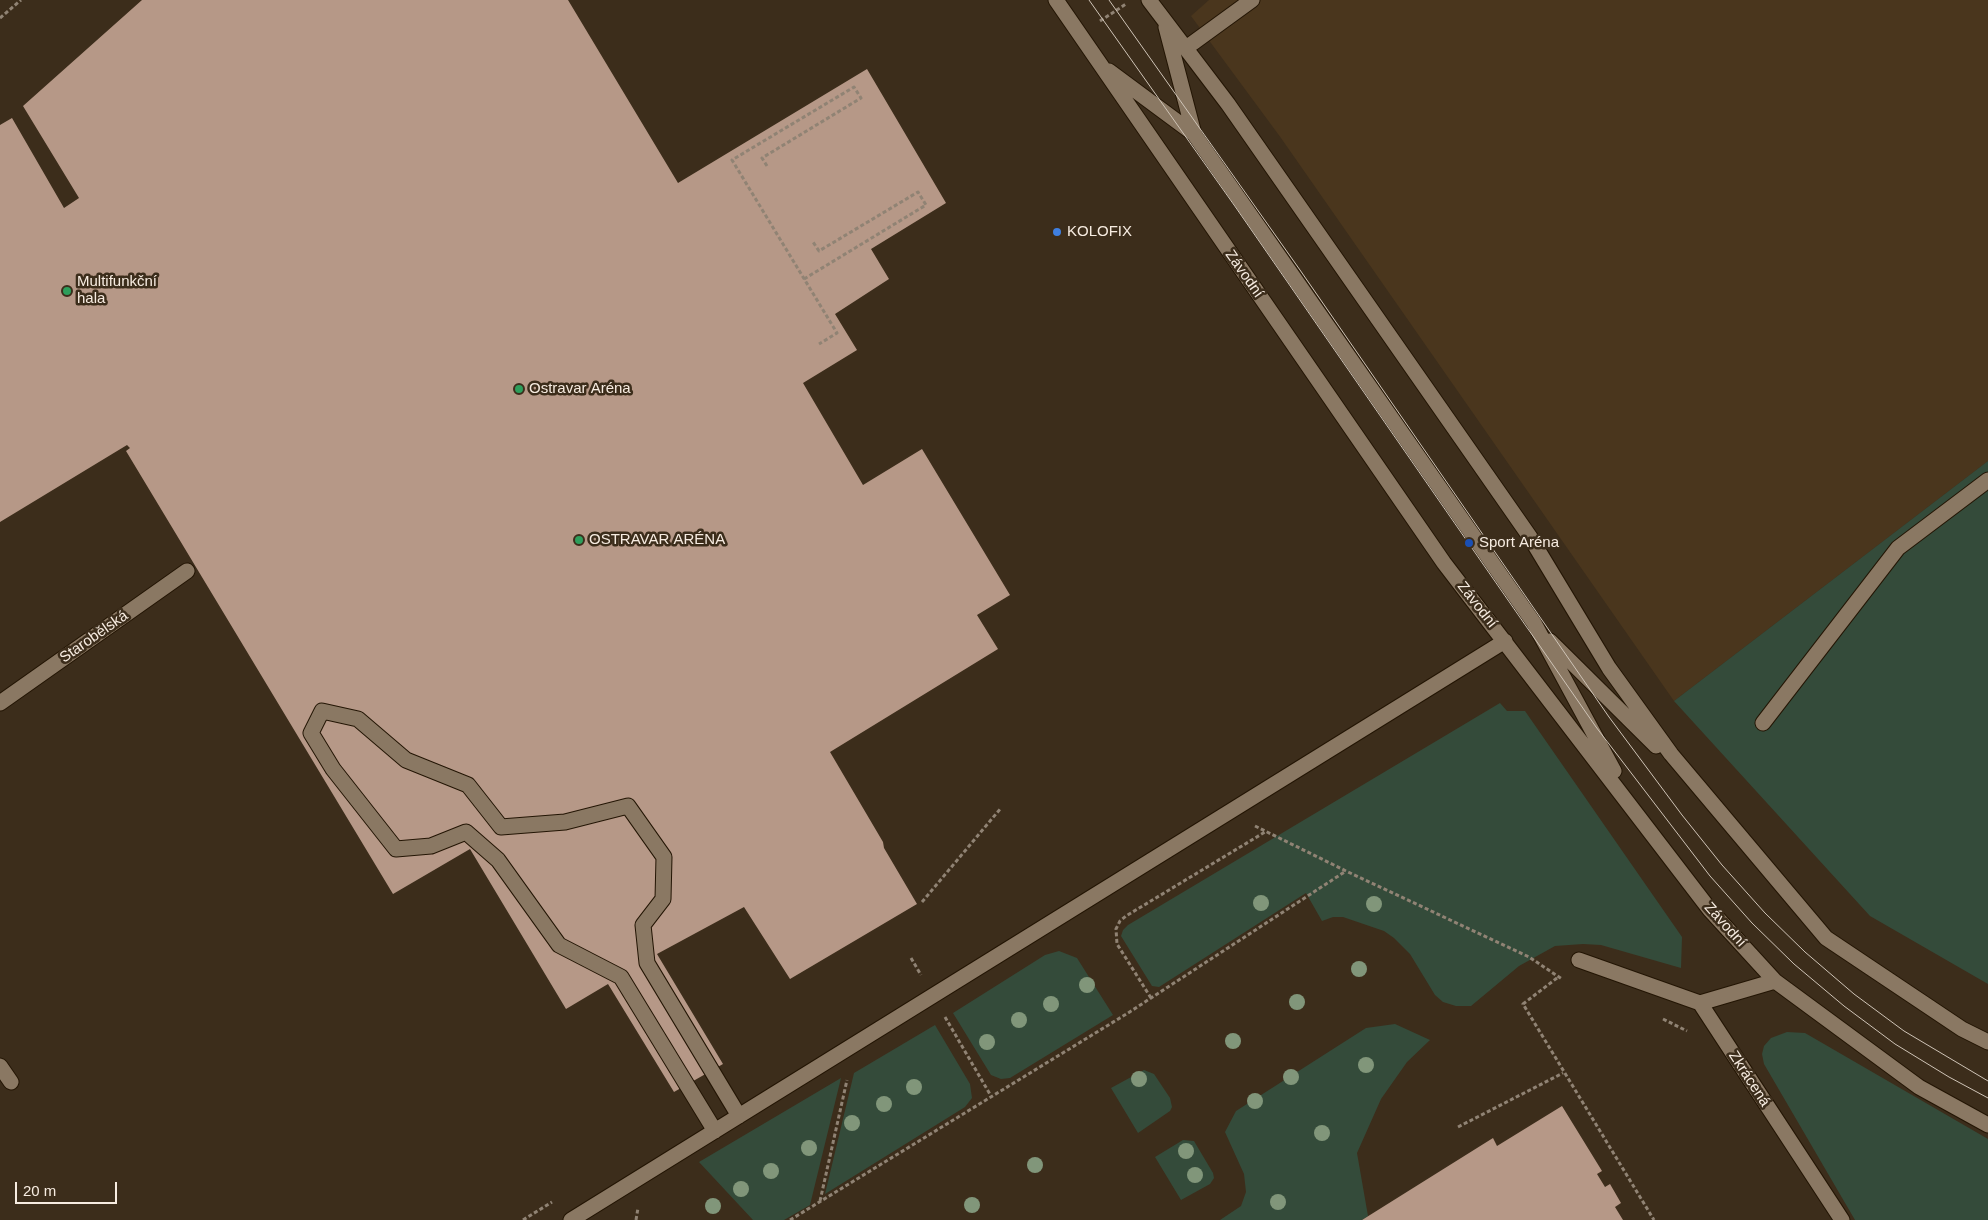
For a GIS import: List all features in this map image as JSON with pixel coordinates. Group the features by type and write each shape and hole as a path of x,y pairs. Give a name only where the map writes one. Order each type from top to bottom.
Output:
{"street":[{"name":"Závodní","path":"1056,0 1439,555 1710,910 1775,980 1919,1087 1988,1125"},
{"path":"1149,0 1232,110 1530,537 1609,668 1693,782 1826,938 1962,1029 1988,1042"},
{"path":"1186,48 1252,0"},
{"path":"1164,20 1194,134"},
{"path":"1100,65 1194,134 1534,623 1636,812"},
{"path":"1763,723 1898,548 1988,480"},
{"name":"Starobělská","path":"0,703 187,572"},
{"path":"1534,623 1573,666 1693,782"},
{"path":"571,1220 1505,641"},
{"path":"715,1130 621,977 559,945 498,860 466,832 431,846 396,849 333,769 312,733 322,711 358,719 406,760 468,785 501,826 565,822 628,806 664,857 663,899 643,925 647,963 740,1116"},
{"path":"1579,960 1700,1003 1775,980"},
{"name":"Zkrácená","path":"1700,1003 1842,1220"},
{"path":"1,1066 11,1082"}],"path":[{"path":"0,18 21,0"},
{"path":"767,166 762,158 861,98 854,87 732,160 837,333 818,344"},
{"path":"804,279 926,205 918,192 819,251 813,242"},
{"path":"922,902 1000,808"},
{"path":"1228,813 1528,957 1557,978 1566,981"},
{"path":"1151,998 1117,944 1116,929 1120,921 1266,832"},
{"path":"790,1220 1151,998 1346,871"},
{"path":"911,958 991,1096"},
{"path":"1557,978 1523,1004 1563,1073 1654,1220"},
{"path":"1662,1019 1692,1034"},
{"path":"820,1202 855,1044"},
{"path":"1458,1126 1563,1073"}],"shaded area":[{"path":"1209,0 1988,0 1988,461 1674,701 1281,138 1191,16"}],"green space":[{"path":"1988,461 1988,984 1870,916 1674,701"},
{"path":"1500,703 1507,711 1525,711 1682,937 1681,968 1601,945 1555,946 1519,966 1471,1006 1456,1006 1443,1002 1435,995 1410,954 1394,938 1384,931 1343,917 1333,917 1322,921 1306,893 1159,987 1152,986 1121,936 1123,930 1128,925"},
{"path":"1059,951 1077,958 1113,1015 1010,1078 1001,1079 991,1075 953,1013 1045,955"},
{"path":"1395,1024 1430,1040 1407,1062 1381,1099 1357,1153 1368,1216 1362,1220 1220,1220 1241,1206 1246,1192 1244,1174 1225,1132 1236,1111 1366,1028"},
{"path":"935,1025 970,1084 972,1098 965,1107 825,1194 854,1073"},
{"path":"1787,1032 1805,1033 1988,1139 1988,1220 1855,1220 1764,1064 1762,1054 1764,1046 1771,1038"},
{"path":"1144,1070 1154,1074 1170,1098 1172,1107 1170,1111 1138,1133 1111,1088"},
{"path":"841,1078 810,1205 784,1220 753,1220 699,1162"},
{"path":"1183,1140 1194,1141 1214,1178 1210,1184 1181,1200 1155,1157"}],"building":[{"name":"OSTRAVAR ARÉNA","path":"142,0 568,0 678,183 867,69 946,203 871,249 889,279 835,314 857,350 803,383 863,485 922,449 1010,595 977,615 998,649 830,752 917,904 790,979 744,907 657,954 723,1064 674,1092 608,984 566,1009 470,849 393,894 126,451 130,448 127,445 0,522 0,125 12,118 64,208 79,198 23,106"},
{"path":"1562,1106 1602,1171 1597,1174 1605,1187 1610,1184 1621,1203 1615,1207 1623,1220 1362,1220 1493,1138 1497,1146"}],"tram line":[{"path":"1089,0 1234,205 1596,727 1710,876 1752,923 1794,964 1844,1006 1895,1044 1988,1098"},
{"path":"1109,0 1300,270 1609,717 1722,865 1765,913 1805,952 1854,994 1904,1031 1988,1081"}],"place":[{"name":"KOLOFIX","path":"1057,232"},
{"name":"Multifunkční hala","path":"67,291"},
{"name":"Ostravar Aréna","path":"519,389"},
{"name":"OSTRAVAR ARÉNA","path":"579,540"},
{"name":"Sport Aréna","path":"1469,543"}]}
